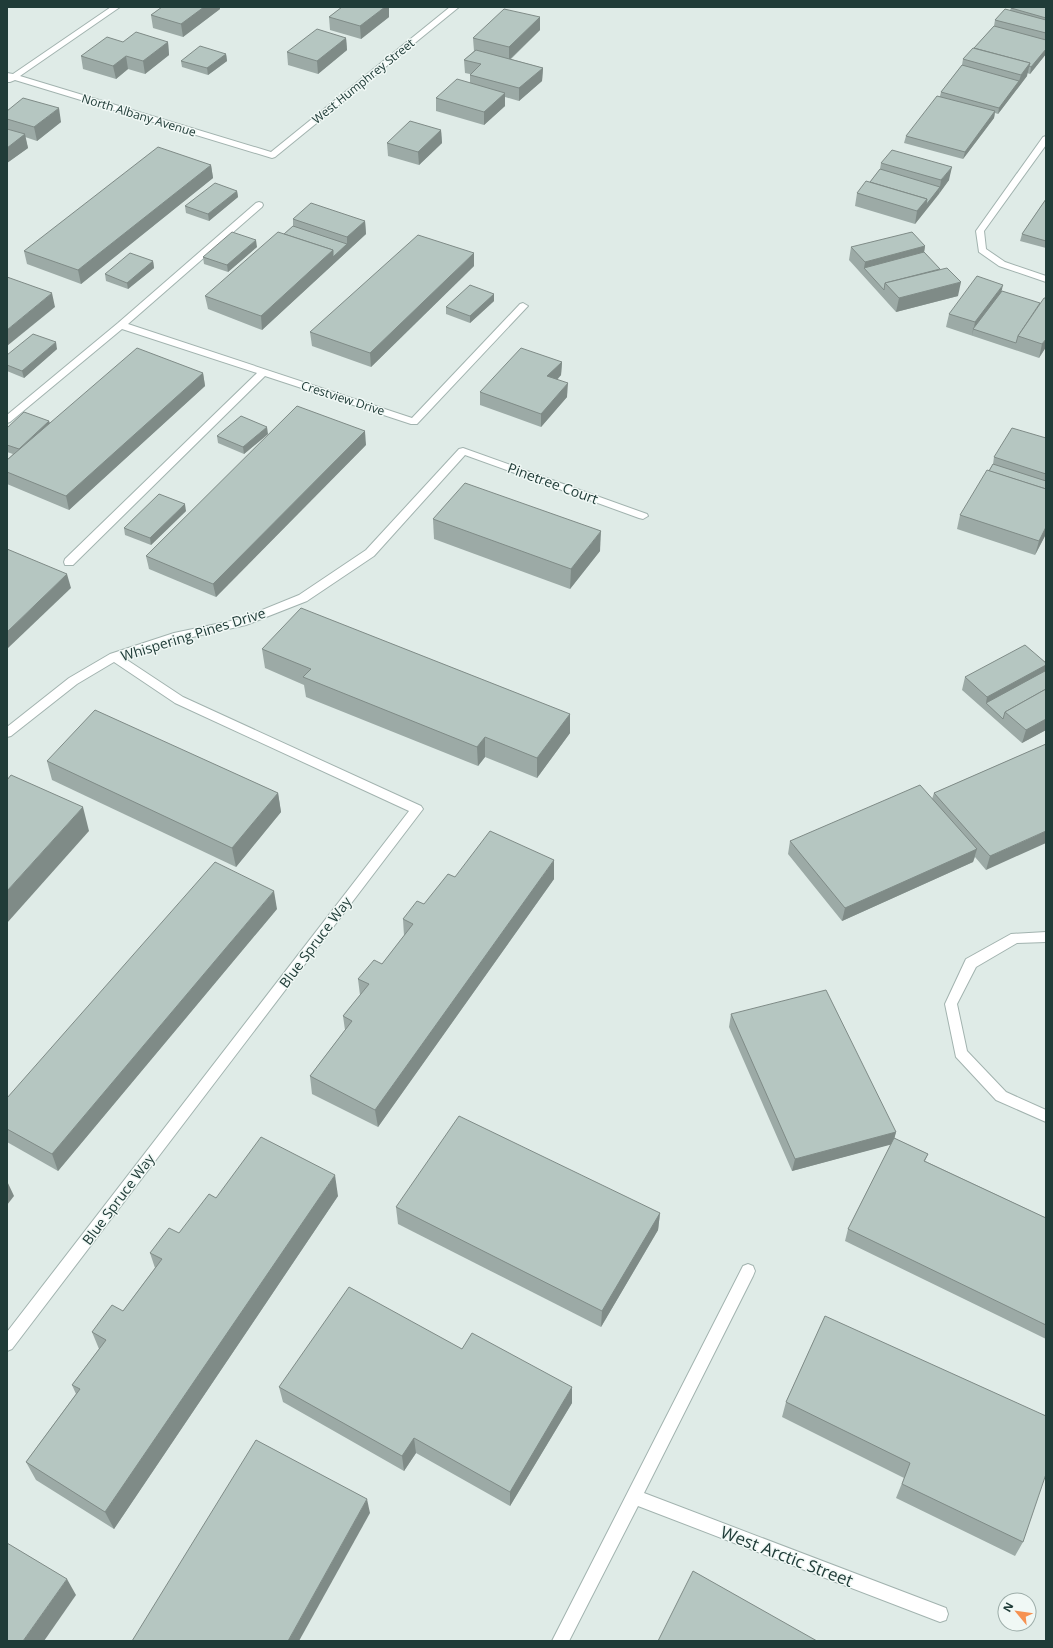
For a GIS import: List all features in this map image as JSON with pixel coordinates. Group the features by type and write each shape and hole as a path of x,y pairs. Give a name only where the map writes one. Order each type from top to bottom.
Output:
{"street":[{"path":"9,78 116,7"},
{"name":"West Humphrey Street","path":"272,155 455,7"},
{"name":"North Albany Avenue","path":"9,78 272,155"},
{"path":"1046,139 980,231 982,250 1002,264 1046,279"},
{"path":"7,420 121,325 259,205"},
{"name":"Crestview Drive","path":"121,325 414,422 523,306"},
{"path":"69,562 264,372"},
{"name":"Pinetree Court","path":"463,451 643,516"},
{"name":"Whispering Pines Drive","path":"7,733 72,681 114,657 174,638 242,622 303,598 370,553 463,451"},
{"name":"Blue Spruce Way","path":"7,1344 417,809 179,700 114,657"},
{"path":"1046,937 1014,938 971,963 951,1004 962,1053 1001,1096 1046,1116"},
{"path":"560,1641 748,1271"},
{"name":"West Arctic Street","path":"634,1497 940,1614"}],"building":[{"path":"162,7 204,7 181,24 151,15"},
{"path":"342,7 385,7 360,26 329,17"},
{"path":"1046,7 1046,18 1011,8"},
{"path":"504,9 540,17 509,47 473,38"},
{"path":"1005,9 1046,20 1046,33 995,20"},
{"path":"994,26 1046,40 1046,49 1031,67 1029,66 1030,63 974,48"},
{"path":"317,29 346,38 317,61 287,52"},
{"path":"136,32 168,42 143,61 126,56 113,66 81,56 107,37 123,42"},
{"path":"200,46 226,54 207,68 181,61"},
{"path":"973,48 1030,63 1021,75 963,59"},
{"path":"476,50 543,68 519,88 470,75 481,64 464,60"},
{"path":"962,65 1019,81 999,108 941,92"},
{"path":"457,79 505,93 484,112 436,98"},
{"path":"937,96 995,111 965,152 906,136"},
{"path":"23,98 59,108 34,127 7,119 7,111"},
{"path":"410,121 441,130 418,152 387,143"},
{"path":"7,129 25,134 7,148"},
{"path":"158,147 211,165 78,270 24,251"},
{"path":"892,150 952,167 941,180 881,163"},
{"path":"880,169 940,187 926,205 927,199 870,182"},
{"path":"866,181 927,199 917,211 857,193"},
{"path":"215,183 237,191 208,214 185,206"},
{"path":"1046,199 1046,241 1022,234"},
{"path":"311,203 365,221 347,237 293,219"},
{"path":"293,226 347,244 333,257 333,250 284,234"},
{"path":"232,232 256,240 227,265 203,257"},
{"path":"278,232 333,250 261,316 205,296"},
{"path":"912,232 925,246 865,262 851,247"},
{"path":"418,235 474,253 370,353 310,332"},
{"path":"924,252 940,269 885,283 884,290 864,268"},
{"path":"130,253 153,261 127,283 105,274"},
{"path":"947,268 961,282 899,298 885,283"},
{"path":"977,276 1003,285 975,322 949,314"},
{"path":"7,277 52,293 7,330"},
{"path":"470,285 494,294 470,316 446,307"},
{"path":"1002,291 1040,303 1018,336 1016,343 973,329"},
{"path":"1044,298 1046,298 1046,339 1042,344 1018,336"},
{"path":"33,334 56,342 22,371 7,365 7,355"},
{"path":"137,348 203,373 66,496 7,472 7,460"},
{"path":"521,348 562,362 547,376 568,383 541,414 480,392"},
{"path":"297,406 365,431 213,584 146,556"},
{"path":"24,412 49,421 19,449 7,445 7,428"},
{"path":"241,416 267,427 243,447 217,436"},
{"path":"1012,428 1046,438 1046,474 994,457"},
{"path":"993,464 1046,481 1046,489 989,471"},
{"path":"987,470 1046,489 1046,527 1039,541 960,515"},
{"path":"465,483 601,531 571,569 433,519"},
{"path":"159,494 185,504 150,538 124,528"},
{"path":"7,549 67,574 7,632"},
{"path":"301,608 570,714 537,758 485,737 477,747 303,677 311,669 262,649"},
{"path":"1025,645 1046,663 1046,665 987,697 965,677"},
{"path":"1045,671 1046,689 1005,712 1003,719 986,703"},
{"path":"1046,689 1046,719 1026,730 1005,712"},
{"path":"95,710 278,793 232,848 47,761"},
{"path":"1046,744 1046,831 990,856 934,793"},
{"path":"11,775 83,807 7,891 7,780"},
{"path":"920,785 977,849 845,908 790,841"},
{"path":"490,831 554,860 375,1110 310,1076 352,1021 343,1016 369,984 358,979 374,960 382,964 413,924 403,919 417,901 424,904 448,874 455,877"},
{"path":"215,862 274,891 52,1154 7,1129 7,1098"},
{"path":"826,990 896,1132 795,1159 731,1014"},
{"path":"459,1116 660,1213 602,1311 396,1207"},
{"path":"261,1137 335,1175 105,1512 26,1462 80,1389 72,1385 106,1340 92,1332 112,1305 123,1311 162,1259 150,1253 169,1228 179,1233 209,1194 216,1198"},
{"path":"894,1138 928,1154 924,1161 1046,1218 1046,1325 848,1229"},
{"path":"349,1287 462,1349 472,1333 572,1387 510,1492 414,1438 402,1456 279,1387"},
{"path":"825,1316 1046,1416 1046,1474 1023,1542 902,1484 910,1463 786,1402"},
{"path":"256,1440 367,1499 288,1641 132,1641"},
{"path":"7,1543 67,1579 23,1641 7,1641"},
{"path":"693,1571 817,1641 658,1641"}]}
